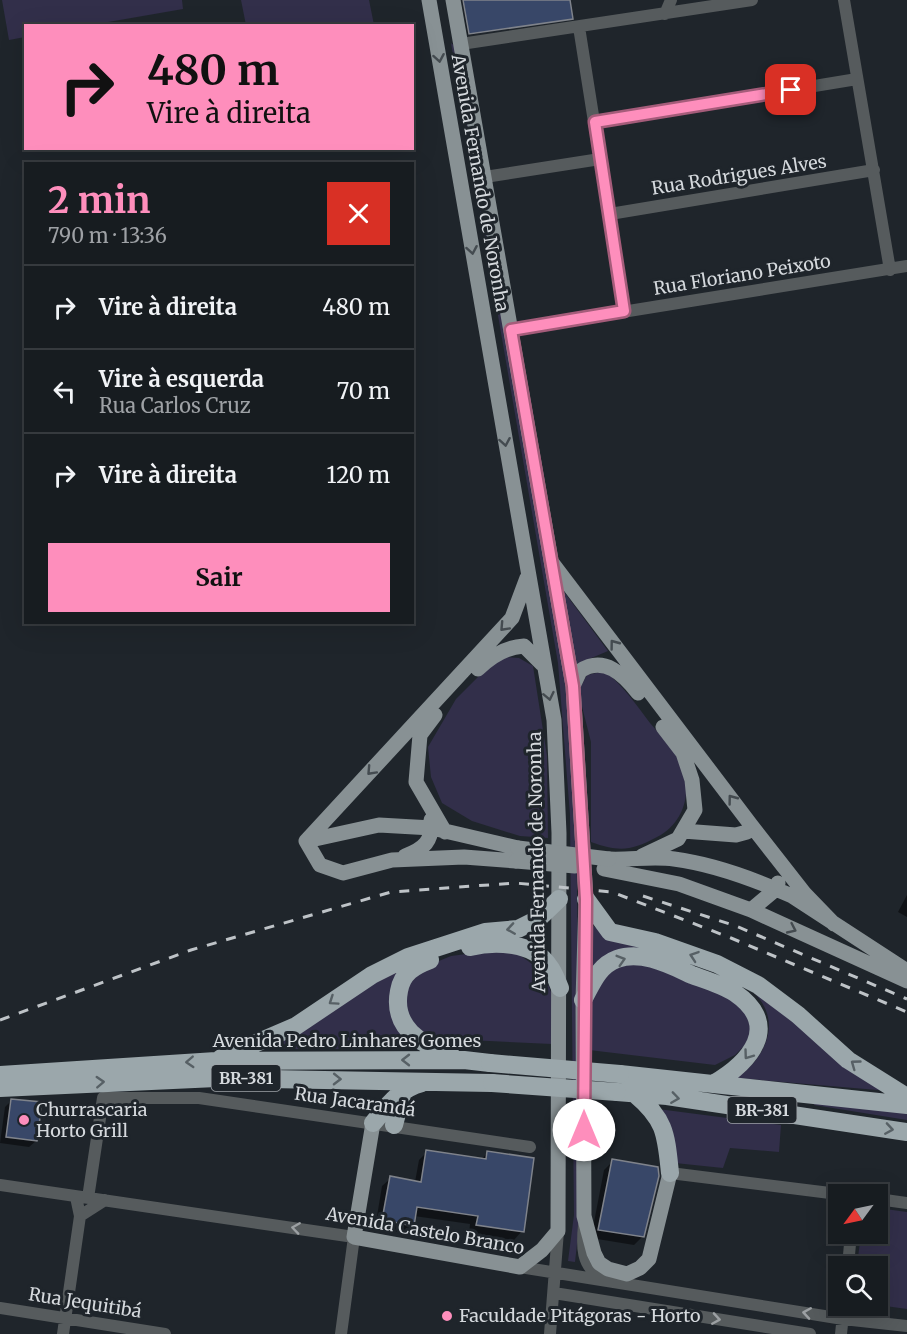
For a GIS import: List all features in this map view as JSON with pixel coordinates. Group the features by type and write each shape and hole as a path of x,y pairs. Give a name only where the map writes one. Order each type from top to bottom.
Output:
{"highway":[{"path":"216,1061 296,1026 372,975 408,957 485,932 518,929 538,920 559,898"},
{"path":"586,899 610,932 655,942 717,964 758,985 798,1014 848,1060 907,1097"},
{"path":"464,1060 430,1048 404,1026 396,1003 400,985 413,967 446,953 482,944 510,944 533,952 549,964 560,987"},
{"path":"583,1000 598,972 616,959 632,957 659,961 734,992 749,1006 758,1023 756,1045 738,1068 713,1084"},
{"name":"Avenida Pedro Linhares Gomes","path":"0,1075 216,1061 464,1060 620,1074 907,1106"},
{"name":"Avenida Pedro Linhares Gomes","path":"0,1088 205,1078 434,1080 626,1093 907,1132"},
{"path":"373,1123 396,1095 410,1086 434,1080"},
{"path":"394,1125 403,1094 410,1086"},
{"path":"626,1093 654,1110 666,1135 670,1173"}],"main road":[{"name":"Avenida Fernando de Noronha","path":"453,0 573,686 586,899 583,1000 584,1216 599,1263 608,1269 627,1274 640,1268 652,1252 670,1173"},
{"name":"Avenida Fernando de Noronha","path":"429,3 542,664 554,720 560,987 558,1231"},
{"path":"429,3 448,34 461,44"},
{"path":"549,559 751,825 805,894 834,924"},
{"path":"306,841 512,618 528,575"},
{"path":"439,830 416,782 420,735 452,694 491,657 512,646 524,646 542,664"},
{"path":"573,686 580,671 597,664 609,667 626,678 683,753 693,780 695,810 681,835 672,859 679,884"},
{"path":"306,841 379,825 439,830 517,854"},
{"path":"633,860 681,835 736,836 747,832 751,825"},
{"path":"306,841 320,865 343,873 421,850 439,830"},
{"path":"392,860 517,854 607,864 679,884 751,910 907,981"},
{"path":"607,864 633,860 672,859 699,864 776,889 907,971"},
{"path":"751,910 776,889 780,862"},
{"path":"354,1237 373,1123"},
{"path":"520,1267 542,1250 558,1231"},
{"name":"Avenida Castelo Branco","path":"354,1237 520,1267"}],"street":[{"path":"665,14 672,0"},
{"path":"461,44 752,0"},
{"path":"844,0 890,270"},
{"path":"579,27 624,311"},
{"path":"595,122 857,79"},
{"path":"484,177 600,159"},
{"name":"Rua Rodrigues Alves","path":"610,214 873,171"},
{"name":"Rua Floriano Peixoto","path":"511,330 907,266"},
{"name":"Rua Jacarandá","path":"82,1197 103,1098 199,1098 394,1125 530,1147"},
{"path":"670,1173 828,1193"},
{"name":"Avenida Castelo Branco","path":"0,1185 354,1237"},
{"path":"63,1334 82,1197"},
{"path":"80,1216 105,1200"},
{"path":"888,1200 907,1203"},
{"path":"584,1216 583,1240 586,1263 592,1272 611,1280"},
{"path":"550,1334 558,1231"},
{"path":"341,1334 354,1237"},
{"name":"Avenida Castelo Branco","path":"520,1267 843,1319 907,1326"},
{"path":"554,1293 810,1334"},
{"name":"Rua Jequitibá","path":"0,1308 165,1334"},
{"path":"841,1334 843,1316"}],"shaded area":[{"path":"2,0 182,0 183,9 97,24 24,24 24,37 9,40"},
{"path":"241,0 369,0 374,24 246,24"},
{"path":"451,43 458,49 569,701 576,820 579,1026 580,1217 575,1262 568,1261 574,1215 570,815 558,663"},
{"path":"559,585 608,651 570,667"},
{"path":"506,657 519,658 533,666 547,756 548,838 520,836 472,821 442,803 431,777 428,747 456,699 486,669"},
{"path":"605,671 629,696 676,755 682,766 686,790 681,812 667,830 640,845 617,849 591,842 591,742 578,691 587,675"},
{"path":"592,925 610,938 678,955 736,979 757,991 786,1014 849,1069 889,1091 737,1078 747,1070 762,1051 769,1029 764,1007 757,996 744,985 725,975 651,951 636,949 624,951 593,970"},
{"path":"505,949 533,965 548,984 553,1004 552,1044 426,1038 409,1024 401,997 417,970 451,956"},
{"path":"620,963 660,965 721,992 747,1009 752,1022 749,1041 735,1055 715,1065 589,1050 587,994"},
{"path":"399,965 396,981 417,1047 415,1049 256,1049"},
{"path":"816,1100 907,1111 907,1120 814,1105"},
{"path":"658,1109 781,1125 779,1152 730,1148 723,1168 675,1163"},
{"path":"888,1209 907,1212 907,1309 888,1306 888,1256 858,1256 860,1244 888,1244"}],"building":[{"path":"463,0 570,0 573,19 469,34"},
{"name":"Churrascaria Horto Grill","path":"11,1099 42,1102 37,1141 6,1137"},
{"path":"426,1150 486,1159 487,1151 534,1158 524,1232 476,1225 478,1216 417,1207 414,1226 382,1220 390,1176 421,1182"},
{"path":"612,1159 658,1167 659,1176 644,1237 598,1230"}],"railway":[{"path":"0,1020 191,950 391,892 515,883 612,892 731,938 907,1012"},
{"path":"643,896 736,926 907,999"}],"place":[{"name":"Churrascaria Horto Grill","path":"24,1120"},
{"name":"Faculdade Pitágoras - Horto","path":"447,1316"}],"route":[{"path":"584,1130 583,1000 586,899 583,810 573,686 549,559 511,330 624,311 595,122 791,90"}]}
